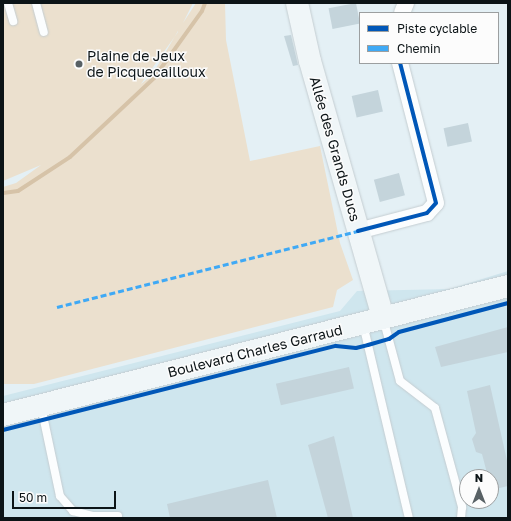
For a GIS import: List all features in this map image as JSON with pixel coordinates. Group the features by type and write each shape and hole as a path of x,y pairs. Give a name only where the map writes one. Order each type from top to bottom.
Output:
{"main road":[{"name":"Allée des Grands Ducs","path":"297,3 310,61 384,318"},
{"name":"Boulevard Charles Garraud","path":"3,415 508,286"}],"street":[{"path":"358,231 427,213 436,203 400,64"}],"lane":[{"path":"8,3 13,21"},
{"path":"36,3 44,32"},
{"path":"384,318 400,381 435,408 462,507 461,518"},
{"path":"363,323 409,518"},
{"path":"41,406 60,496 73,511 93,516 118,516"}],"shaded area":[{"path":"3,3 193,3 183,23 196,3 225,3 226,40 250,161 320,146 340,243 353,280 337,290 333,307 34,384 3,384 3,187 16,183 41,165 3,181","holes":["175,37 152,75 141,84"]},
{"path":"508,271 508,518 3,518 3,396 340,311 357,291 450,289"}],"building":[{"path":"356,3 359,24 333,29 329,8"},
{"path":"291,35 298,65 293,66 284,36"},
{"path":"378,90 383,111 357,118 352,96"},
{"path":"468,123 472,142 447,147 444,128"},
{"path":"399,173 405,195 380,202 374,180"},
{"path":"508,327 508,352 441,367 435,347"},
{"path":"349,367 354,388 281,405 276,384"},
{"path":"490,385 508,465 508,486 499,488 499,469 486,469 482,454 476,452 472,439 476,433 467,391"},
{"path":"334,436 353,518 328,518 308,445"},
{"path":"268,480 277,518 170,518 167,504"}],"waterway":[{"path":"3,193 18,191 70,157 154,78 202,11 205,3"}],"marked path":[{"path":"57,307 358,231"}],"cycle path":[{"path":"358,231 427,213 436,203 400,64"},
{"path":"3,430 336,346 356,348 368,345 389,339 399,332 508,303"}],"place":[{"name":"Plaine de Jeux de Picquecailloux","path":"79,64"}]}
